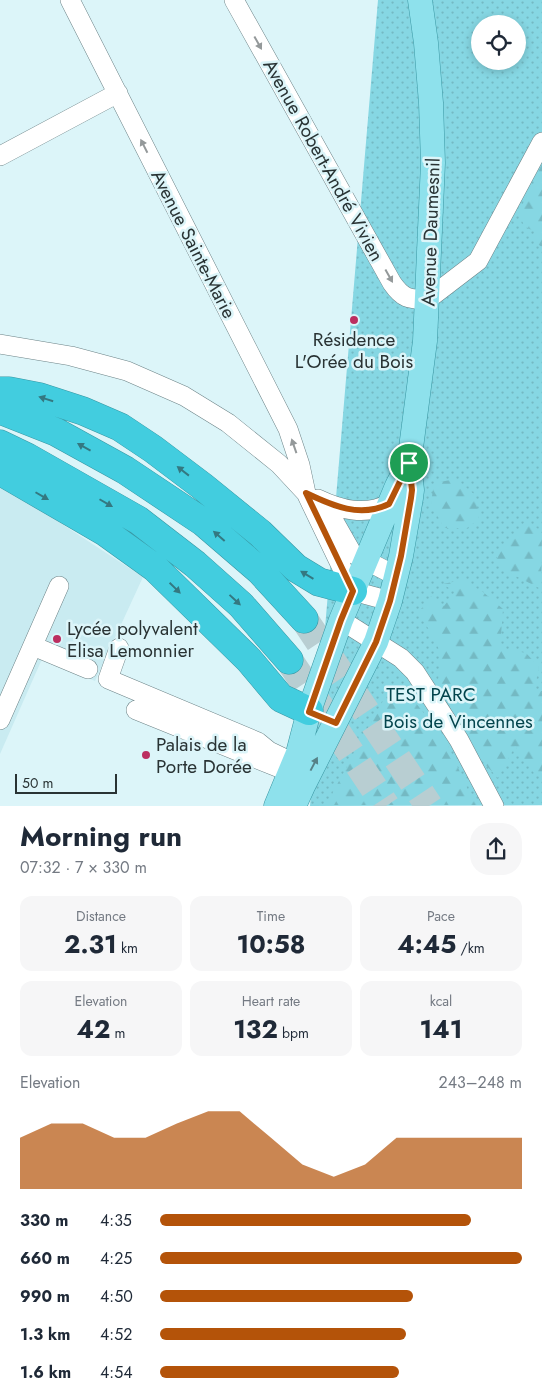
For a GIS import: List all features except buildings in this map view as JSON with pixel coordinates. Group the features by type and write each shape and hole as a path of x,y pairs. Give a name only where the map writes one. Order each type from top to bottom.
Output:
{"highway":[{"path":"0,391 40,397 83,411 120,427 154,448 202,486 260,533 296,568 319,582 353,591"},
{"path":"0,410 56,432 125,470 202,522 260,572 304,619"},
{"path":"0,444 27,457 138,520 195,564 241,605 289,660"},
{"path":"0,471 105,532 155,568 249,660 281,698 309,712"}],"main road":[{"name":"Avenue Daumesnil","path":"294,806 376,642 390,601 404,544 412,490 409,463 425,341 433,163 431,103 420,0"},
{"name":"Avenue Daumesnil","path":"276,806 292,768 341,620 389,504 409,463"},
{"path":"309,712 336,723"}],"street":[{"name":"Avenue Sainte-Marie","path":"70,0 288,429 300,465 314,497"},
{"name":"Avenue Robert-André Vivien","path":"234,0 396,288 407,298 428,300"},
{"path":"0,156 118,93"},
{"path":"428,300 478,261 542,142"},
{"path":"0,344 71,356 127,371 184,396 228,423 279,464 314,497 352,553 396,576"},
{"path":"314,497 342,508 357,511 375,509 389,504"},
{"path":"314,497 353,591 390,601"},
{"path":"0,720 59,586"},
{"path":"341,620 402,658 415,672 459,740 494,806"},
{"path":"32,646 88,669"},
{"path":"119,648 108,679 258,742 292,768"},
{"path":"136,710 292,768"}],"shaded area":[{"name":"Lycée polyvalent Elisa Lemonnier","path":"0,485 143,577 95,681 42,659 0,754"}],"green space":[{"name":"TEST PARC","path":"378,0 542,0 542,805 310,806"},
{"path":"542,162 542,247 536,243 534,231 525,227 518,213"},
{"path":"456,479 475,495 479,519 467,528 444,528 431,503 434,483"},
{"path":"524,523 537,528 542,534 541,589 506,571 496,556"},
{"name":"Bois de Vincennes","path":"462,580 483,592 503,609 500,648 526,653 539,667 534,691 542,691 542,774 534,773 515,746 498,778 469,747 437,692 441,653 418,613 431,596 444,606 455,592 443,584"},
{"path":"384,699 415,702 446,741 468,790 478,805 328,805 333,792"}],"tunnel":[{"path":"304,619 429,806"},
{"path":"289,660 386,806"}],"place":[{"name":"Résidence L'Orée du Bois","path":"354,320"},
{"name":"Lycée polyvalent Elisa Lemonnier","path":"57,639"},
{"name":"Palais de la Porte Dorée","path":"146,755"}],"route":[{"path":"409,463 411,498 401,556 390,601 376,642 336,723 309,712 353,591 306,493 349,510 364,511 383,507 389,504 409,463"}]}
